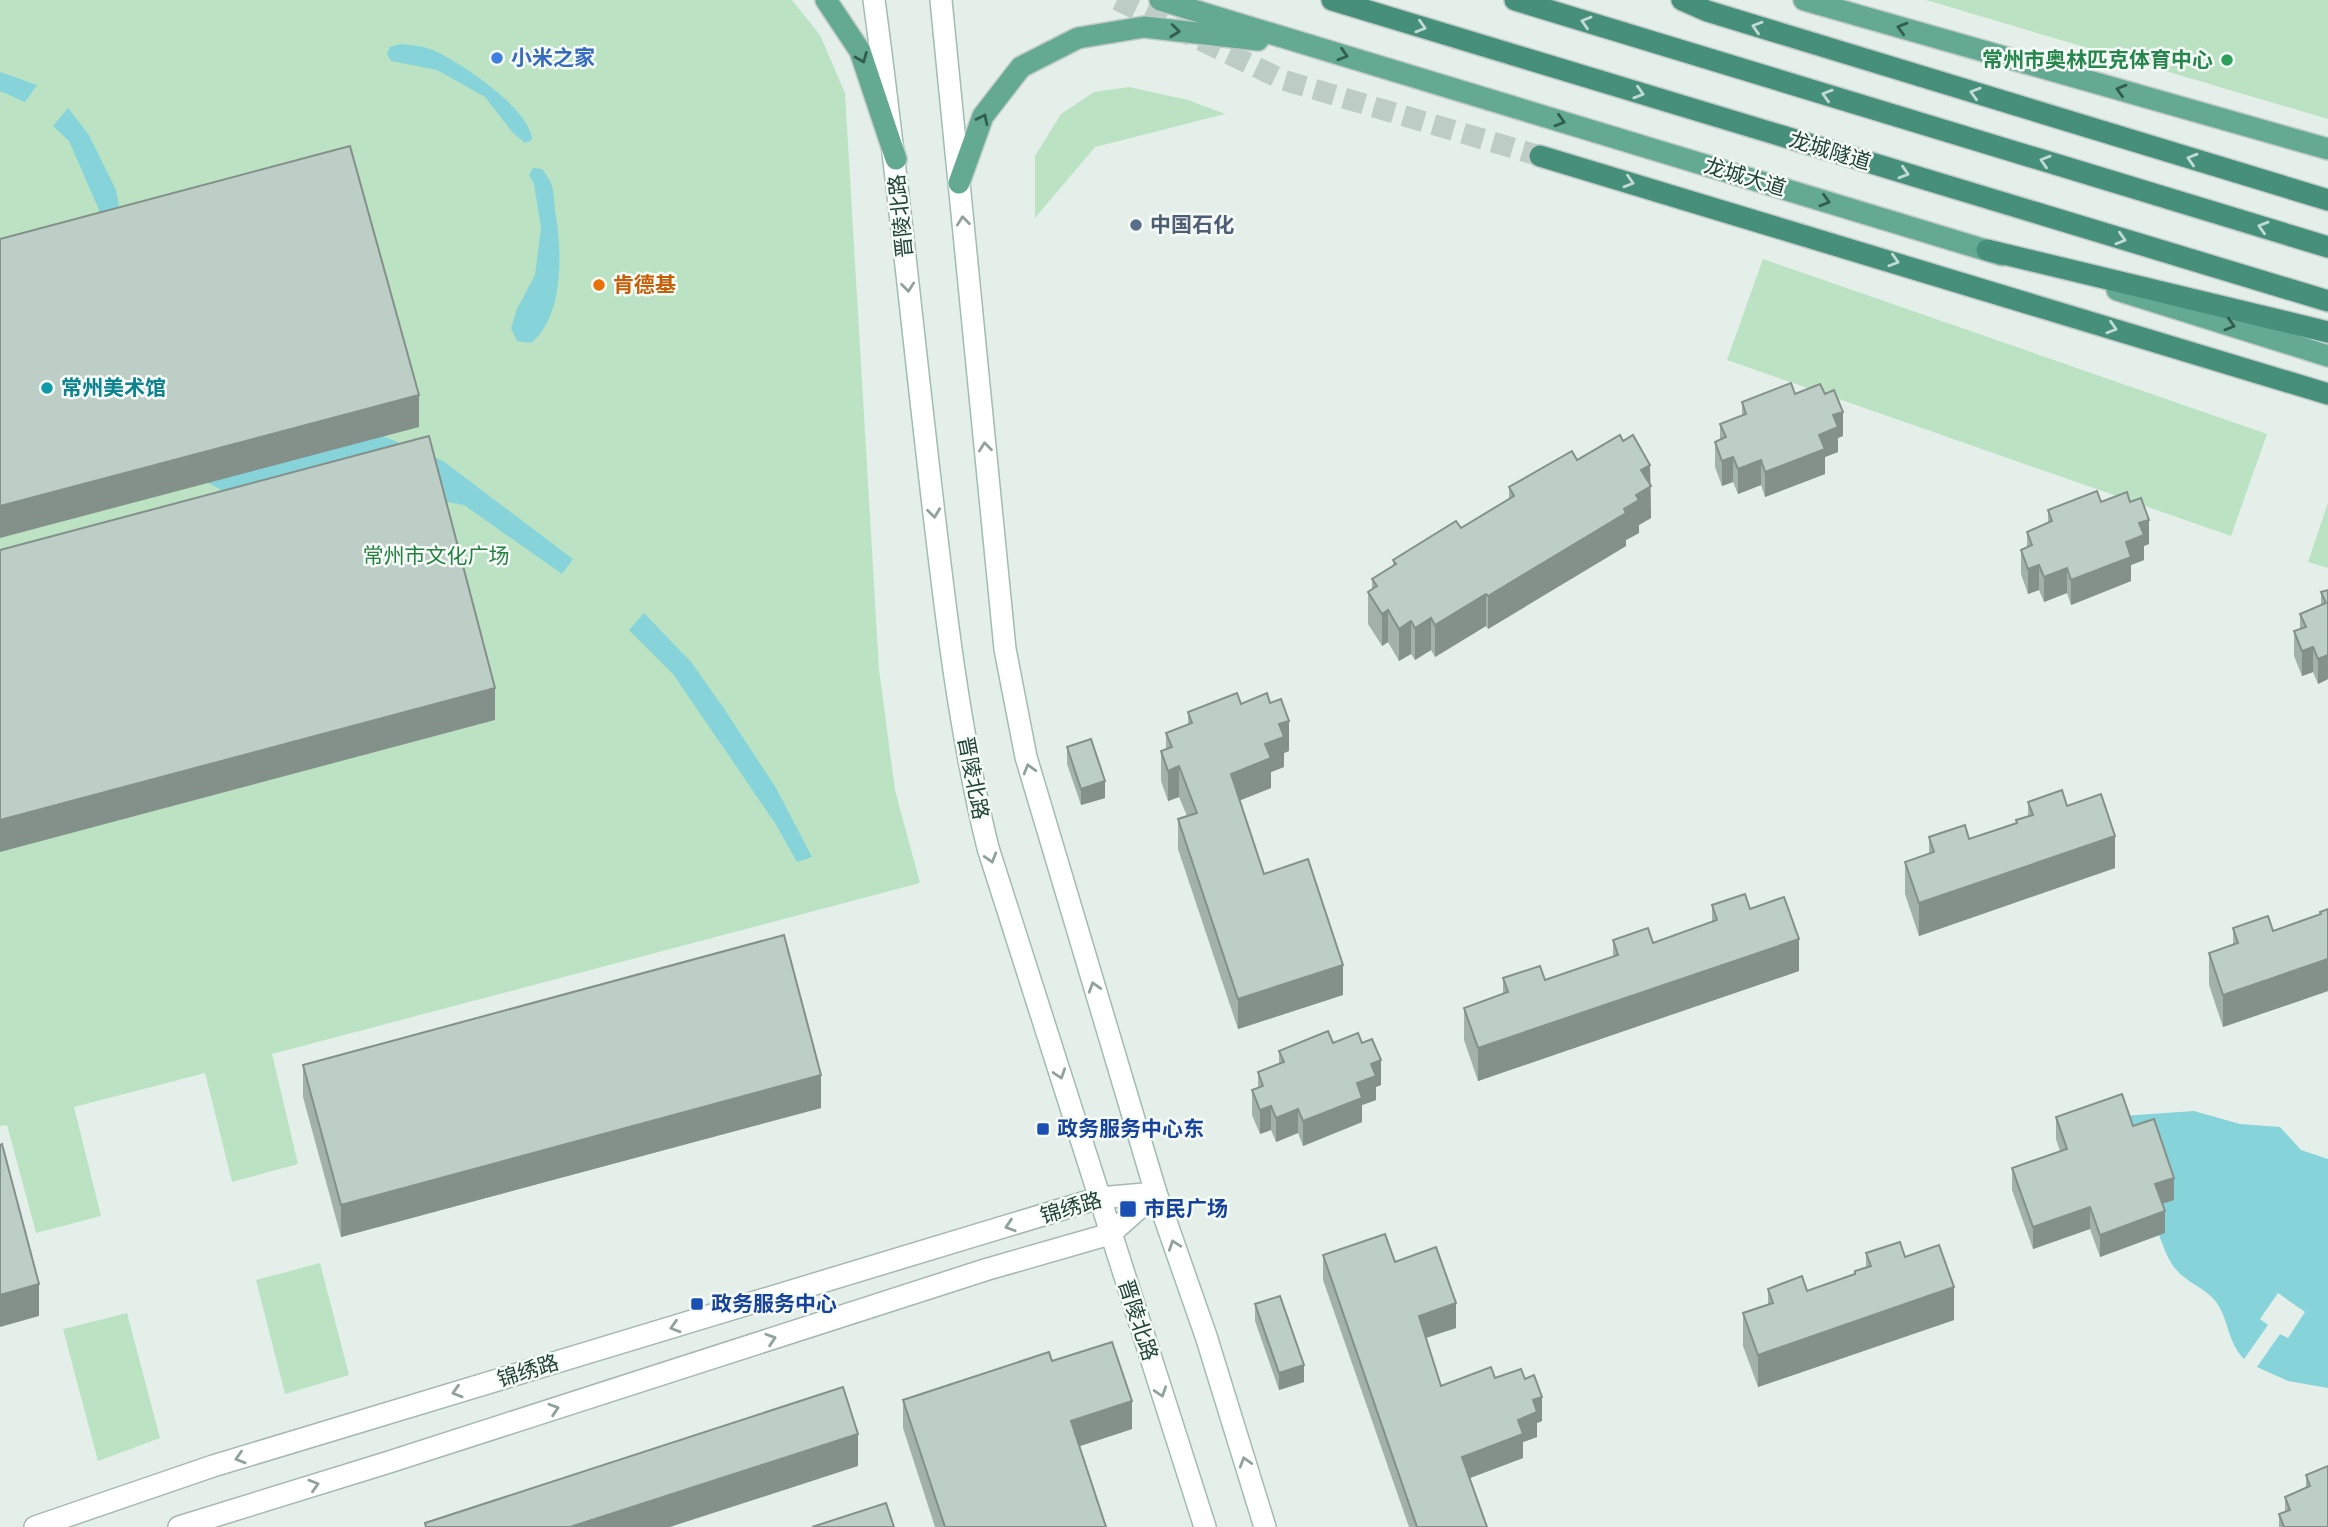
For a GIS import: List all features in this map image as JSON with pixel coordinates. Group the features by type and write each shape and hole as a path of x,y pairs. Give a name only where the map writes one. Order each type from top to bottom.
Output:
{"highway":[{"name":"龙城隧道","path":"1332,0 2328,301"},
{"path":"1515,0 2328,247"},
{"path":"1682,0 1720,16 2328,200"},
{"path":"1540,156 1902,263 2328,394"},
{"path":"1987,250 2328,332"}],"main road":[{"path":"826,0 860,51 895,159"},
{"name":"晋陵北路","path":"874,0 895,159 947,629 976,800 988,848 1205,1527"},
{"path":"941,0 1005,649 1026,757 1156,1193 1206,1336 1265,1527"},
{"name":"龙城大道","path":"1160,0 2328,356"},
{"path":"1804,0 2328,149"},
{"path":"960,183 983,116 1021,66 1078,38 1144,27 1312,46"},
{"name":"锦绣路","path":"35,1527 213,1466 1099,1198 1156,1193"},
{"name":"锦绣路","path":"178,1527 377,1466 988,1269 1110,1234 1156,1193"}],"green space":[{"name":"常州市文化广场","path":"0,0 792,0 820,35 845,93 879,669 895,790 920,883 272,1054 298,1164 232,1182 205,1073 74,1107 101,1216 36,1233 7,1125 0,1126"},
{"name":"常州市奥林匹克体育中心","path":"1926,0 2328,0 2328,119"},
{"path":"1129,87 1188,100 1225,114 1095,147 1035,218 1035,156 1061,114 1094,92"},
{"path":"1763,259 2267,434 2231,536 1727,360"},
{"path":"2328,503 2328,568 2308,562"},
{"path":"320,1263 349,1375 285,1394 256,1280"},
{"path":"127,1313 160,1438 98,1461 63,1329"}],"water":[{"path":"400,44 433,50 476,76 520,115 529,128 532,140 525,143 513,133 485,97 437,70 391,61 387,54 390,47"},
{"path":"0,72 37,85 25,102 0,91"},
{"path":"68,108 89,135 116,190 128,252 366,429 443,461 573,559 562,574 464,505 415,496 238,499 184,470 100,254 99,210 69,141 53,126"},
{"path":"533,168 542,169 552,186 559,262 555,299 550,316 531,343 517,341 511,328 517,309 535,275 541,228 534,184 529,175"},
{"path":"644,613 691,662 723,707 776,788 812,857 797,862 775,823 673,674 629,630"},
{"path":"2194,1111 2240,1124 2280,1127 2301,1150 2328,1159 2328,1388 2288,1381 2257,1367 2280,1334 2288,1338 2305,1312 2278,1293 2260,1319 2268,1325 2244,1359 2233,1342 2218,1304 2179,1273 2169,1258 2159,1235 2165,1233 2122,1116"}],"building":[{"path":"350,146 419,395 0,506 0,239"},
{"path":"1791,383 1795,394 1820,384 1825,394 1834,390 1843,412 1833,415 1838,427 1819,435 1825,449 1765,472 1761,460 1738,469 1733,457 1722,461 1715,442 1726,437 1720,424 1746,414 1742,402"},
{"path":"1620,435 1623,441 1633,435 1650,465 1641,470 1651,486 1636,495 1639,500 1624,509 1626,513 1435,625 1431,618 1415,628 1411,621 1399,629 1388,610 1382,614 1368,592 1377,586 1372,579 1396,564 1393,560 1456,521 1461,528 1514,496 1509,487 1572,451 1577,460"},
{"path":"429,436 495,688 0,820 0,550"},
{"path":"2097,491 2101,502 2127,492 2130,502 2141,498 2149,520 2139,523 2144,535 2126,542 2131,557 2071,580 2067,568 2044,577 2039,565 2028,569 2021,550 2032,545 2027,532 2052,521 2048,510"},
{"path":"2328,590 2328,655 2318,659 2313,647 2302,651 2294,631 2306,627 2300,614 2326,603 2321,592"},
{"path":"1237,693 1241,704 1267,693 1270,703 1281,699 1289,721 1279,724 1284,737 1265,744 1271,758 1231,774 1264,874 1308,859 1343,965 1238,999 1178,819 1197,813 1179,766 1168,771 1161,751 1172,747 1166,733 1192,723 1188,712"},
{"path":"1091,739 1105,781 1081,789 1067,747"},
{"path":"2062,790 2067,806 2101,794 2115,836 1919,903 1905,862 1934,852 1929,837 1965,825 1969,839 2017,823 2016,820 2033,815 2028,802"},
{"path":"1745,894 1750,909 1784,897 1799,939 1478,1048 1464,1008 1508,992 1503,978 1540,966 1545,980 1618,955 1613,940 1648,928 1653,943 1717,920 1712,905"},
{"path":"2328,909 2328,959 2223,995 2209,953 2238,943 2233,928 2268,916 2273,931"},
{"path":"784,935 821,1075 341,1205 303,1065"},
{"path":"1328,1031 1333,1043 1358,1033 1362,1043 1372,1039 1381,1060 1371,1064 1376,1076 1357,1083 1362,1098 1303,1121 1298,1109 1276,1118 1271,1106 1260,1110 1252,1090 1263,1086 1258,1072 1284,1062 1279,1051"},
{"path":"2122,1094 2133,1126 2154,1119 2174,1178 2155,1184 2165,1211 2100,1235 2090,1207 2033,1227 2012,1168 2067,1149 2056,1117"},
{"path":"2,1144 39,1284 0,1295 0,1145"},
{"path":"1385,1234 1395,1262 1436,1247 1456,1303 1419,1316 1441,1386 1491,1367 1495,1378 1521,1369 1525,1379 1534,1375 1542,1397 1533,1400 1537,1412 1518,1420 1523,1434 1462,1457 1487,1527 1417,1527 1323,1255"},
{"path":"1900,1242 1905,1257 1939,1245 1954,1287 1758,1355 1743,1313 1773,1303 1768,1289 1802,1276 1807,1291 1855,1274 1855,1271 1871,1266 1866,1253"},
{"path":"1280,1296 1304,1365 1279,1373 1255,1304"},
{"path":"1112,1342 1132,1401 1071,1421 1106,1527 945,1527 903,1400 1049,1352 1052,1361"},
{"path":"843,1387 858,1434 570,1527 426,1527 425,1523"},
{"path":"2328,1466 2328,1527 2284,1527 2279,1514 2290,1510 2285,1497 2310,1486 2306,1475"},
{"path":"886,1503 894,1527 812,1527"}],"tunnel":[{"path":"1117,0 1283,80 1540,156"}],"place":[{"name":"小米之家","path":"497,58"},
{"name":"常州市奥林匹克体育中心","path":"2227,60"},
{"name":"中国石化","path":"1136,225"},
{"name":"肯德基","path":"599,285"},
{"name":"常州美术馆","path":"47,388"},
{"name":"政务服务中心东","path":"1043,1129"},
{"name":"市民广场","path":"1128,1209"},
{"name":"政务服务中心","path":"697,1304"}]}
